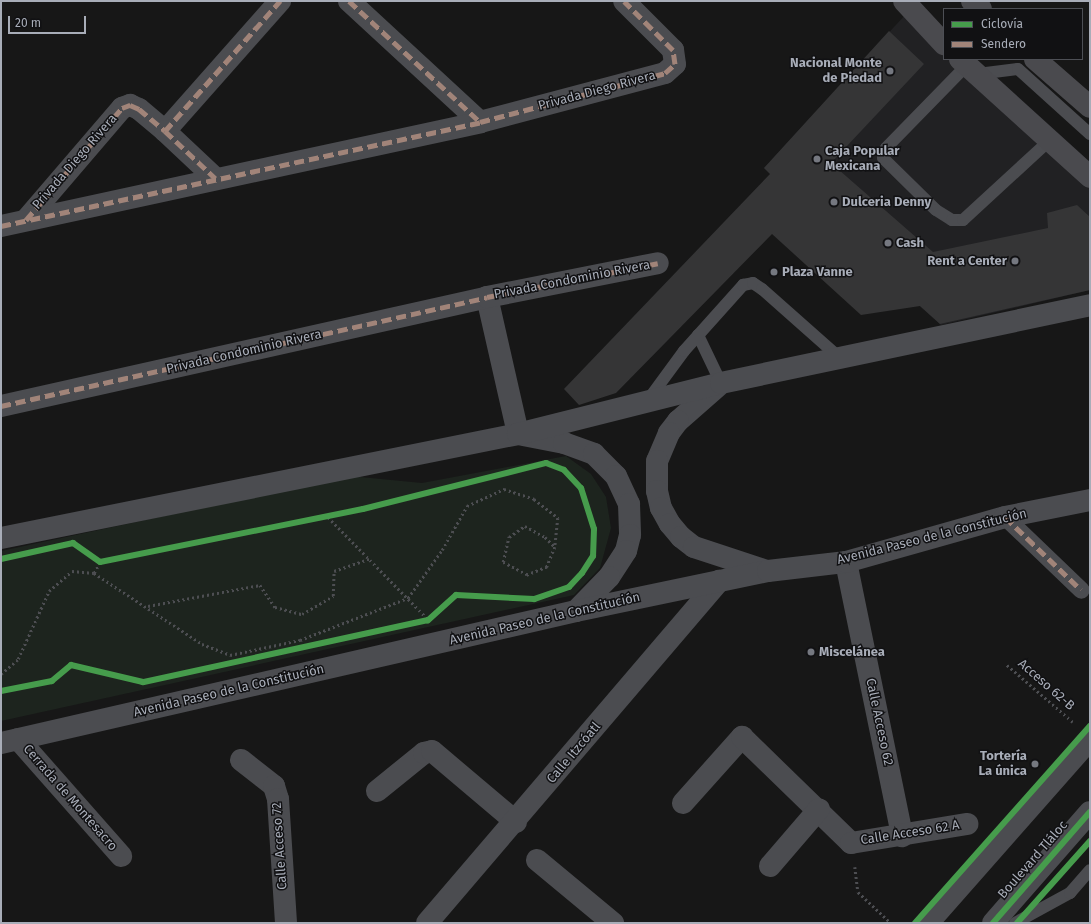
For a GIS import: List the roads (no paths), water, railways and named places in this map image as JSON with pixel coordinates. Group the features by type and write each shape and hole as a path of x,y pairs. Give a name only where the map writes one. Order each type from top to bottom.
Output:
{"main road":[{"path":"904,1 943,43"},
{"path":"972,1 980,8"},
{"path":"1037,60 1081,94 1090,107"},
{"path":"968,66 1090,177"}],"street":[{"path":"165,130 280,1"},
{"path":"350,1 480,122"},
{"name":"Privada Diego Rivera","path":"1,226 216,178 480,122 665,73 675,64 673,50 624,1"},
{"name":"Privada Diego Rivera","path":"26,220 122,108 130,105 140,109 165,130 216,178"},
{"name":"Privada Condominio Rivera","path":"1,406 487,297 658,263"},
{"name":"Privada Condominio Rivera","path":"487,297 518,434"},
{"path":"1,538 518,434 645,404 721,383 1090,305"},
{"path":"721,383 678,421 669,433 658,461 657,491 661,508 670,524 680,537 694,548 710,555 768,571"},
{"path":"518,434 564,443 594,454 616,476 629,504 630,535 626,551 609,577 576,611"},
{"name":"Avenida Paseo de la Constitución","path":"10,741 576,611 768,571 846,562 1006,517 1090,500"},
{"path":"1006,517 1081,590"},
{"name":"Calle Acceso 62","path":"846,562 902,836"},
{"name":"Calle Itzcóatl","path":"427,923 516,822 719,581"},
{"path":"928,923 1084,733"},
{"name":"Calle Acceso 62 A","path":"683,804 742,737 819,809 852,843 902,836 967,824"},
{"name":"Cerrada de Montesacro","path":"10,741 121,856"},
{"path":"377,791 424,753 432,751 516,822"},
{"name":"Calle Acceso 72","path":"241,760 274,786 278,799 286,923"},
{"path":"770,866 819,809"},
{"name":"Boulevard Tláloc","path":"993,923 1090,812"},
{"path":"537,860 613,923"}],"lane":[{"path":"1050,140 963,220 952,220 936,210 883,158 886,148 968,66 1018,69 1090,134"},
{"path":"645,404 698,335 743,285 753,283 840,358"},
{"path":"698,335 721,383"},
{"path":"1015,923 1070,893 1090,870"}],"place":[{"name":"Nacional Monte de Piedad","path":"890,71"},
{"name":"Caja Popular Mexicana","path":"817,159"},
{"name":"Dulceria Denny","path":"834,202"},
{"name":"Cash","path":"888,243"},
{"name":"Rent a Center","path":"1015,261"},
{"name":"Plaza Vanne","path":"774,272"},
{"name":"Miscelánea","path":"811,652"},
{"name":"Tortería La única","path":"1035,764"}]}
